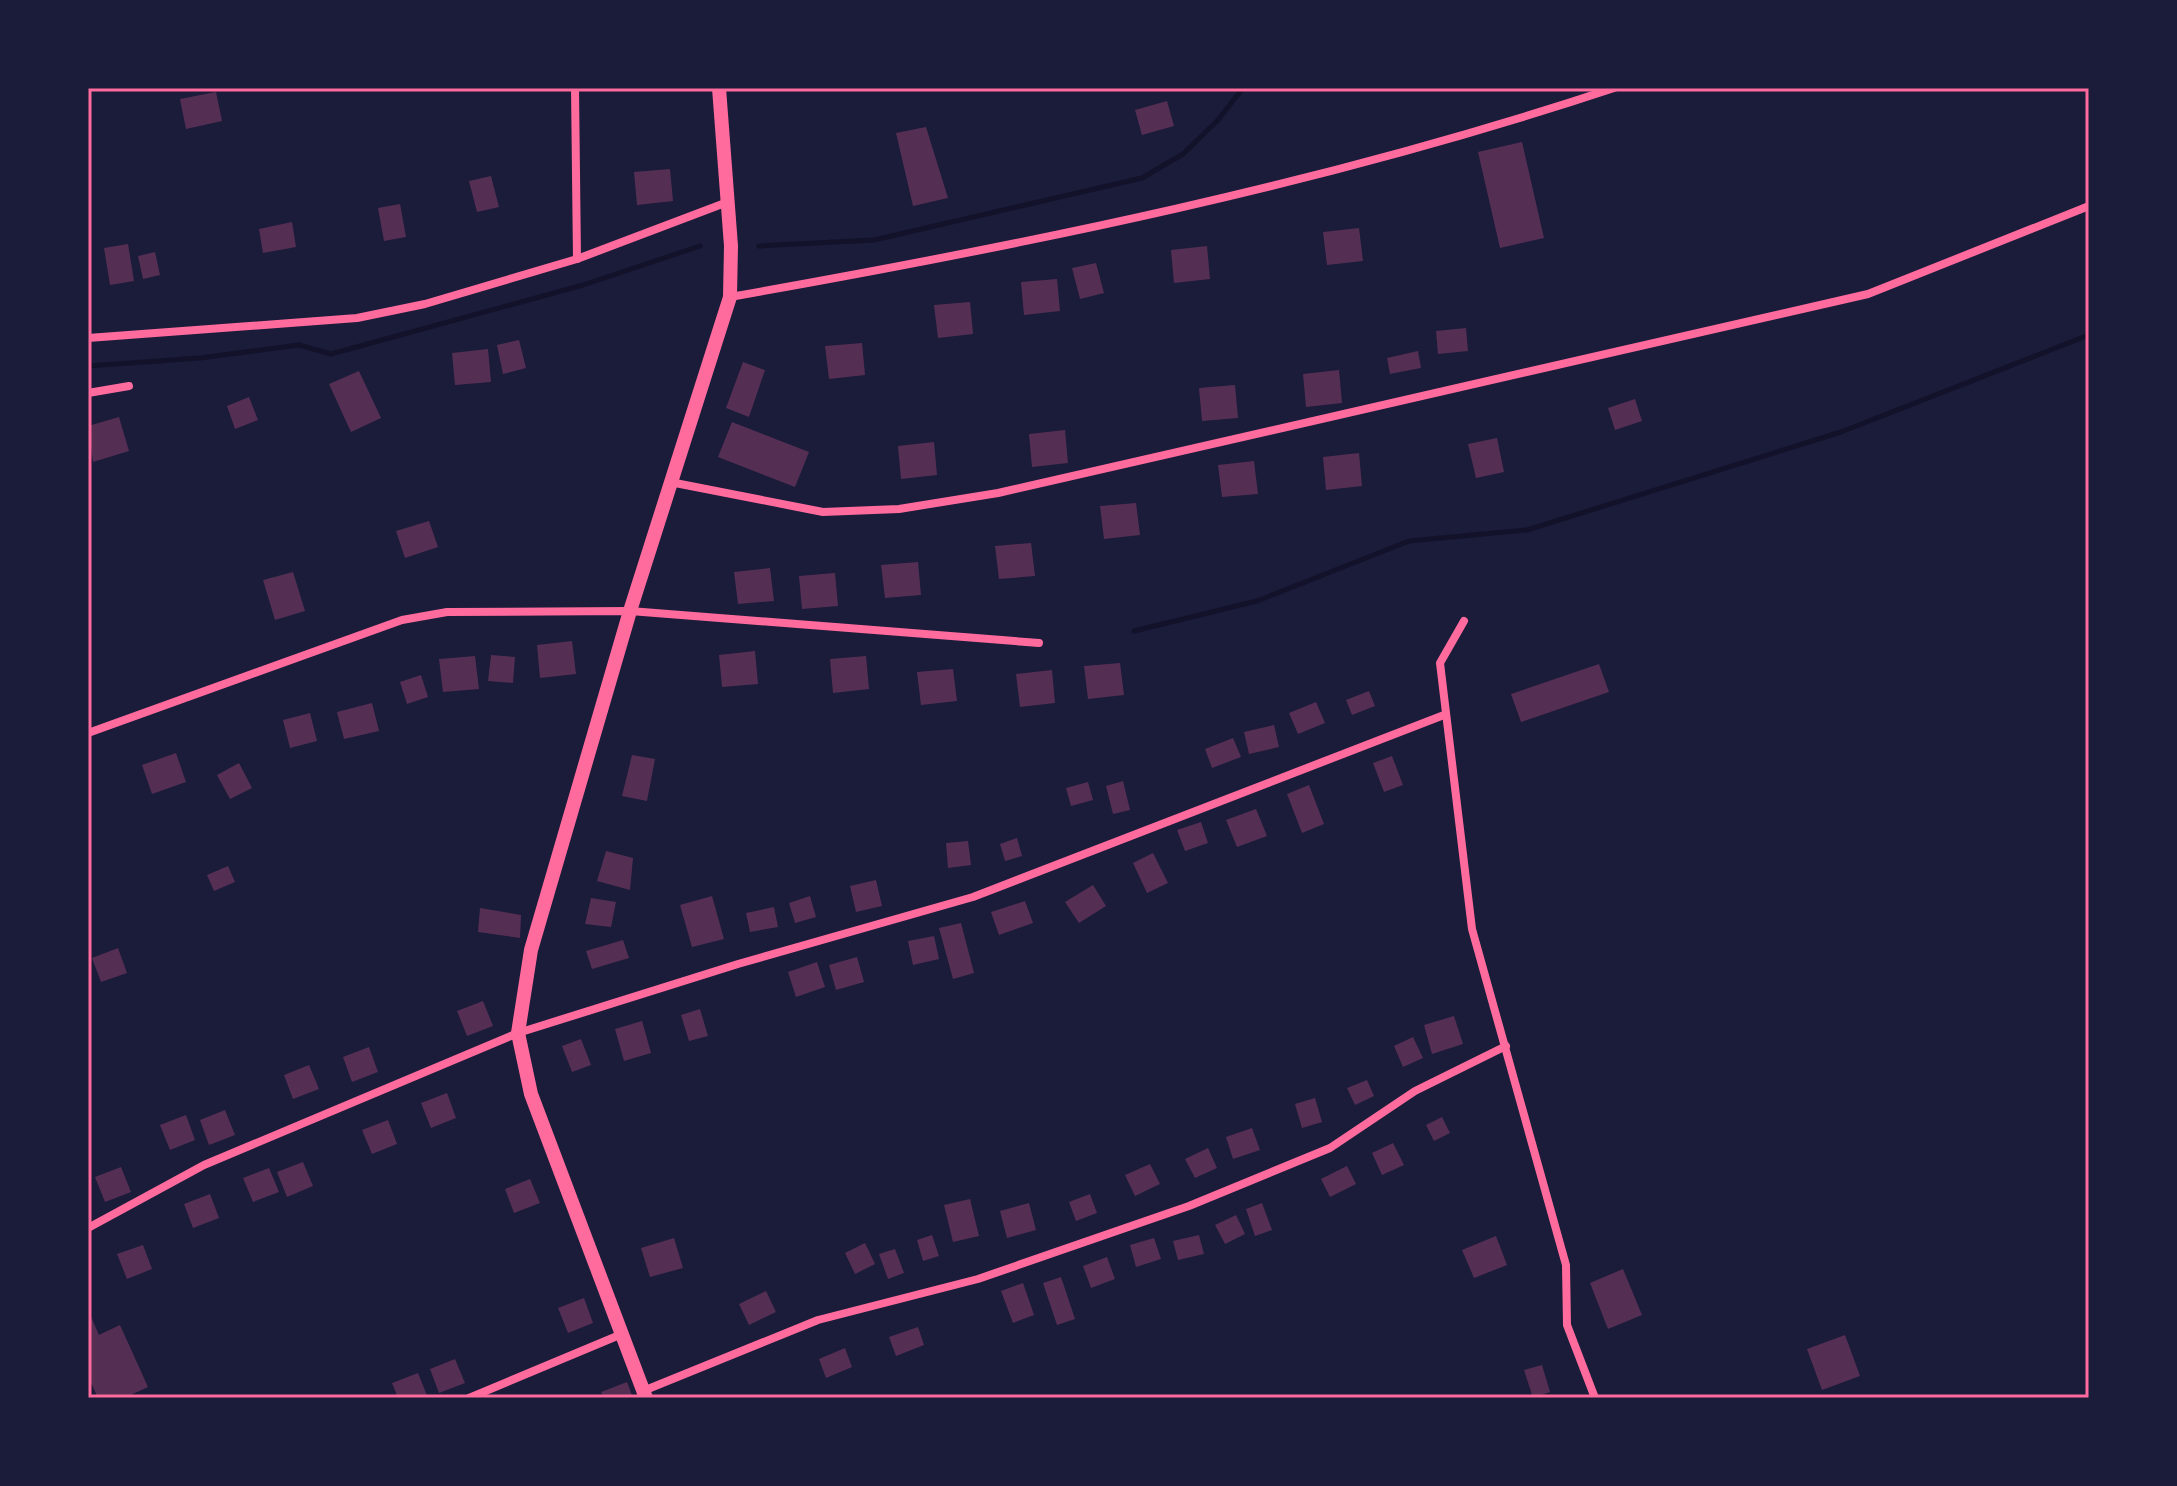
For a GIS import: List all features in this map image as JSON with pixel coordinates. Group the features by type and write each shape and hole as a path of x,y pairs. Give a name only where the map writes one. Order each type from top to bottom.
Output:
{"street":[{"path":"575,88 577,259"},
{"path":"719,88 725,203 731,246 730,297 630,611 531,950 518,1033 531,1094 645,1394 818,1320 978,1279 1189,1206 1330,1148 1415,1091 1506,1046"},
{"path":"730,297 1009,248 1277,186 1614,88"},
{"path":"88,338 357,318 425,304 577,259 725,203"},
{"path":"670,482 823,512 899,509 998,493 1868,294 2089,206"},
{"path":"88,393 129,386"},
{"path":"88,733 402,620 447,612 630,611 1039,643"},
{"path":"1464,621 1440,663 1472,929 1566,1265 1567,1325 1595,1398"},
{"path":"88,1228 204,1165 518,1033 738,964 973,897 1444,715"},
{"path":"469,1398 622,1334"}],"building":[{"path":"216,92 222,121 186,129 180,99"},
{"path":"1167,101 1174,126 1142,135 1135,110"},
{"path":"926,127 948,198 913,206 896,133"},
{"path":"1522,142 1544,238 1500,248 1478,152"},
{"path":"670,169 673,201 637,205 634,172"},
{"path":"491,176 499,207 477,212 469,181"},
{"path":"400,204 406,237 384,241 378,208"},
{"path":"292,222 296,247 263,253 259,229"},
{"path":"1359,228 1363,261 1327,265 1323,232"},
{"path":"128,244 134,281 110,285 104,248"},
{"path":"1207,246 1210,279 1174,283 1171,250"},
{"path":"155,252 160,275 143,279 138,256"},
{"path":"1096,263 1104,293 1080,299 1072,268"},
{"path":"1057,279 1060,311 1024,315 1021,282"},
{"path":"970,302 973,334 938,338 934,305"},
{"path":"1466,328 1468,351 1438,354 1436,331"},
{"path":"519,340 526,368 503,374 497,345"},
{"path":"862,343 865,375 829,379 825,346"},
{"path":"488,349 491,382 455,385 452,353"},
{"path":"1418,351 1421,368 1390,374 1387,358"},
{"path":"743,362 765,370 749,417 726,408"},
{"path":"1339,370 1342,403 1306,407 1303,374"},
{"path":"359,371 381,418 351,432 329,384"},
{"path":"1235,385 1238,418 1202,421 1199,388"},
{"path":"249,397 258,420 235,429 227,406"},
{"path":"1635,399 1642,421 1615,430 1608,408"},
{"path":"119,417 129,451 93,462 88,426"},
{"path":"732,422 809,452 795,487 718,457"},
{"path":"1065,430 1068,463 1032,467 1029,434"},
{"path":"1497,438 1504,472 1476,478 1468,444"},
{"path":"934,442 937,475 901,479 898,446"},
{"path":"1359,453 1362,486 1326,490 1323,457"},
{"path":"1254,461 1258,494 1222,497 1218,465"},
{"path":"1136,503 1140,535 1104,539 1100,506"},
{"path":"429,521 438,547 405,558 396,531"},
{"path":"1031,543 1035,576 999,579 995,546"},
{"path":"918,562 921,595 885,598 881,565"},
{"path":"770,568 774,601 738,604 734,572"},
{"path":"293,572 305,611 275,620 263,580"},
{"path":"835,573 838,606 802,609 799,576"},
{"path":"572,641 576,674 540,678 537,645"},
{"path":"755,651 758,684 722,687 719,655"},
{"path":"491,655 515,657 513,683 488,681"},
{"path":"475,656 479,689 443,692 439,659"},
{"path":"866,656 869,689 833,693 830,659"},
{"path":"1120,663 1124,695 1088,699 1084,666"},
{"path":"1599,664 1609,692 1521,722 1511,694"},
{"path":"953,669 957,701 921,705 917,672"},
{"path":"1052,670 1055,703 1020,707 1016,674"},
{"path":"421,675 428,697 407,704 400,682"},
{"path":"1369,691 1375,706 1352,715 1346,700"},
{"path":"1316,702 1325,723 1298,734 1289,713"},
{"path":"372,703 379,731 344,739 337,712"},
{"path":"310,713 317,741 290,748 283,720"},
{"path":"1274,725 1279,747 1249,754 1244,732"},
{"path":"1233,738 1241,757 1212,768 1205,749"},
{"path":"176,753 186,782 152,794 142,765"},
{"path":"632,755 655,759 647,801 622,796"},
{"path":"1392,756 1403,785 1384,792 1373,763"},
{"path":"239,763 252,788 230,799 217,775"},
{"path":"1123,781 1130,810 1113,814 1106,786"},
{"path":"1088,782 1093,800 1071,806 1066,788"},
{"path":"1309,785 1324,824 1302,833 1287,794"},
{"path":"1256,809 1267,836 1237,847 1226,820"},
{"path":"1201,822 1208,843 1185,851 1177,830"},
{"path":"1017,838 1022,856 1005,861 1000,844"},
{"path":"968,841 971,865 948,868 946,843"},
{"path":"606,851 633,858 630,890 597,881"},
{"path":"1153,853 1168,883 1147,893 1133,863"},
{"path":"228,866 235,882 214,891 207,875"},
{"path":"876,880 882,906 856,912 850,886"},
{"path":"1093,885 1106,906 1079,923 1065,902"},
{"path":"712,896 724,939 692,947 680,905"},
{"path":"810,896 816,917 795,923 789,903"},
{"path":"591,898 616,902 611,927 585,924"},
{"path":"1025,901 1033,923 999,935 991,912"},
{"path":"774,907 778,927 750,932 746,913"},
{"path":"480,908 521,915 520,938 478,932"},
{"path":"961,923 974,973 953,979 939,928"},
{"path":"934,936 939,959 913,965 908,941"},
{"path":"623,940 629,958 592,969 586,951"},
{"path":"118,948 127,973 101,982 92,958"},
{"path":"857,957 864,982 836,990 829,965"},
{"path":"817,962 825,987 796,997 788,972"},
{"path":"483,1001 493,1026 467,1036 457,1011"},
{"path":"700,1009 708,1036 689,1041 681,1015"},
{"path":"1454,1016 1463,1044 1432,1054 1424,1025"},
{"path":"642,1021 651,1053 624,1061 615,1029"},
{"path":"1413,1037 1423,1058 1403,1067 1394,1046"},
{"path":"581,1039 591,1065 572,1072 562,1046"},
{"path":"369,1047 378,1072 352,1082 343,1057"},
{"path":"309,1065 319,1089 293,1099 284,1075"},
{"path":"1367,1080 1374,1096 1355,1105 1347,1088"},
{"path":"447,1093 456,1118 431,1128 421,1103"},
{"path":"1315,1098 1322,1122 1302,1128 1295,1104"},
{"path":"225,1110 235,1135 209,1145 200,1120"},
{"path":"186,1115 195,1140 170,1150 160,1125"},
{"path":"1442,1117 1450,1133 1434,1141 1426,1125"},
{"path":"388,1120 397,1144 372,1154 362,1130"},
{"path":"1252,1128 1260,1150 1233,1159 1226,1137"},
{"path":"1393,1143 1404,1165 1382,1175 1372,1153"},
{"path":"1208,1148 1217,1168 1195,1178 1185,1159"},
{"path":"303,1162 313,1186 287,1197 277,1172"},
{"path":"1150,1164 1160,1184 1135,1196 1125,1175"},
{"path":"1347,1166 1356,1184 1330,1197 1321,1179"},
{"path":"121,1167 131,1192 105,1202 95,1177"},
{"path":"269,1168 279,1192 253,1202 243,1178"},
{"path":"530,1179 540,1203 514,1213 505,1189"},
{"path":"210,1194 219,1218 193,1228 184,1204"},
{"path":"1090,1194 1097,1213 1076,1221 1069,1202"},
{"path":"970,1199 979,1236 953,1242 944,1205"},
{"path":"1029,1203 1036,1230 1007,1238 1000,1211"},
{"path":"1262,1203 1272,1230 1255,1236 1246,1209"},
{"path":"1236,1215 1245,1234 1225,1244 1215,1225"},
{"path":"932,1235 939,1256 923,1261 917,1240"},
{"path":"1199,1235 1204,1254 1178,1260 1173,1241"},
{"path":"1496,1236 1507,1265 1474,1278 1462,1250"},
{"path":"674,1238 683,1268 650,1277 641,1248"},
{"path":"1154,1238 1161,1259 1136,1267 1130,1245"},
{"path":"865,1243 875,1264 855,1274 845,1253"},
{"path":"143,1245 152,1269 127,1279 117,1254"},
{"path":"895,1249 904,1273 888,1279 879,1254"},
{"path":"1107,1257 1115,1279 1091,1288 1083,1266"},
{"path":"1623,1269 1642,1315 1608,1329 1590,1283"},
{"path":"1061,1277 1075,1319 1057,1325 1043,1283"},
{"path":"1023,1283 1034,1315 1013,1323 1001,1291"},
{"path":"766,1291 776,1312 749,1325 739,1304"},
{"path":"584,1298 593,1323 568,1333 558,1308"},
{"path":"88,1310 99,1335 120,1325 148,1387 124,1398 98,1398 88,1376"},
{"path":"918,1327 924,1345 896,1356 889,1337"},
{"path":"1845,1335 1860,1376 1822,1390 1807,1349"},
{"path":"845,1348 852,1367 826,1378 819,1359"},
{"path":"455,1359 465,1383 439,1393 430,1369"},
{"path":"1542,1365 1550,1392 1533,1398 1524,1370"},
{"path":"418,1373 428,1398 398,1398 392,1383"},
{"path":"627,1382 633,1398 604,1398 601,1392"}],"waterway":[{"path":"759,246 874,240 1142,178 1183,154 1218,120 1243,88"},
{"path":"88,366 200,358 299,345 331,354 583,285 700,246"},
{"path":"1134,631 1257,601 1409,541 1527,530 1841,432 2089,335"}]}
